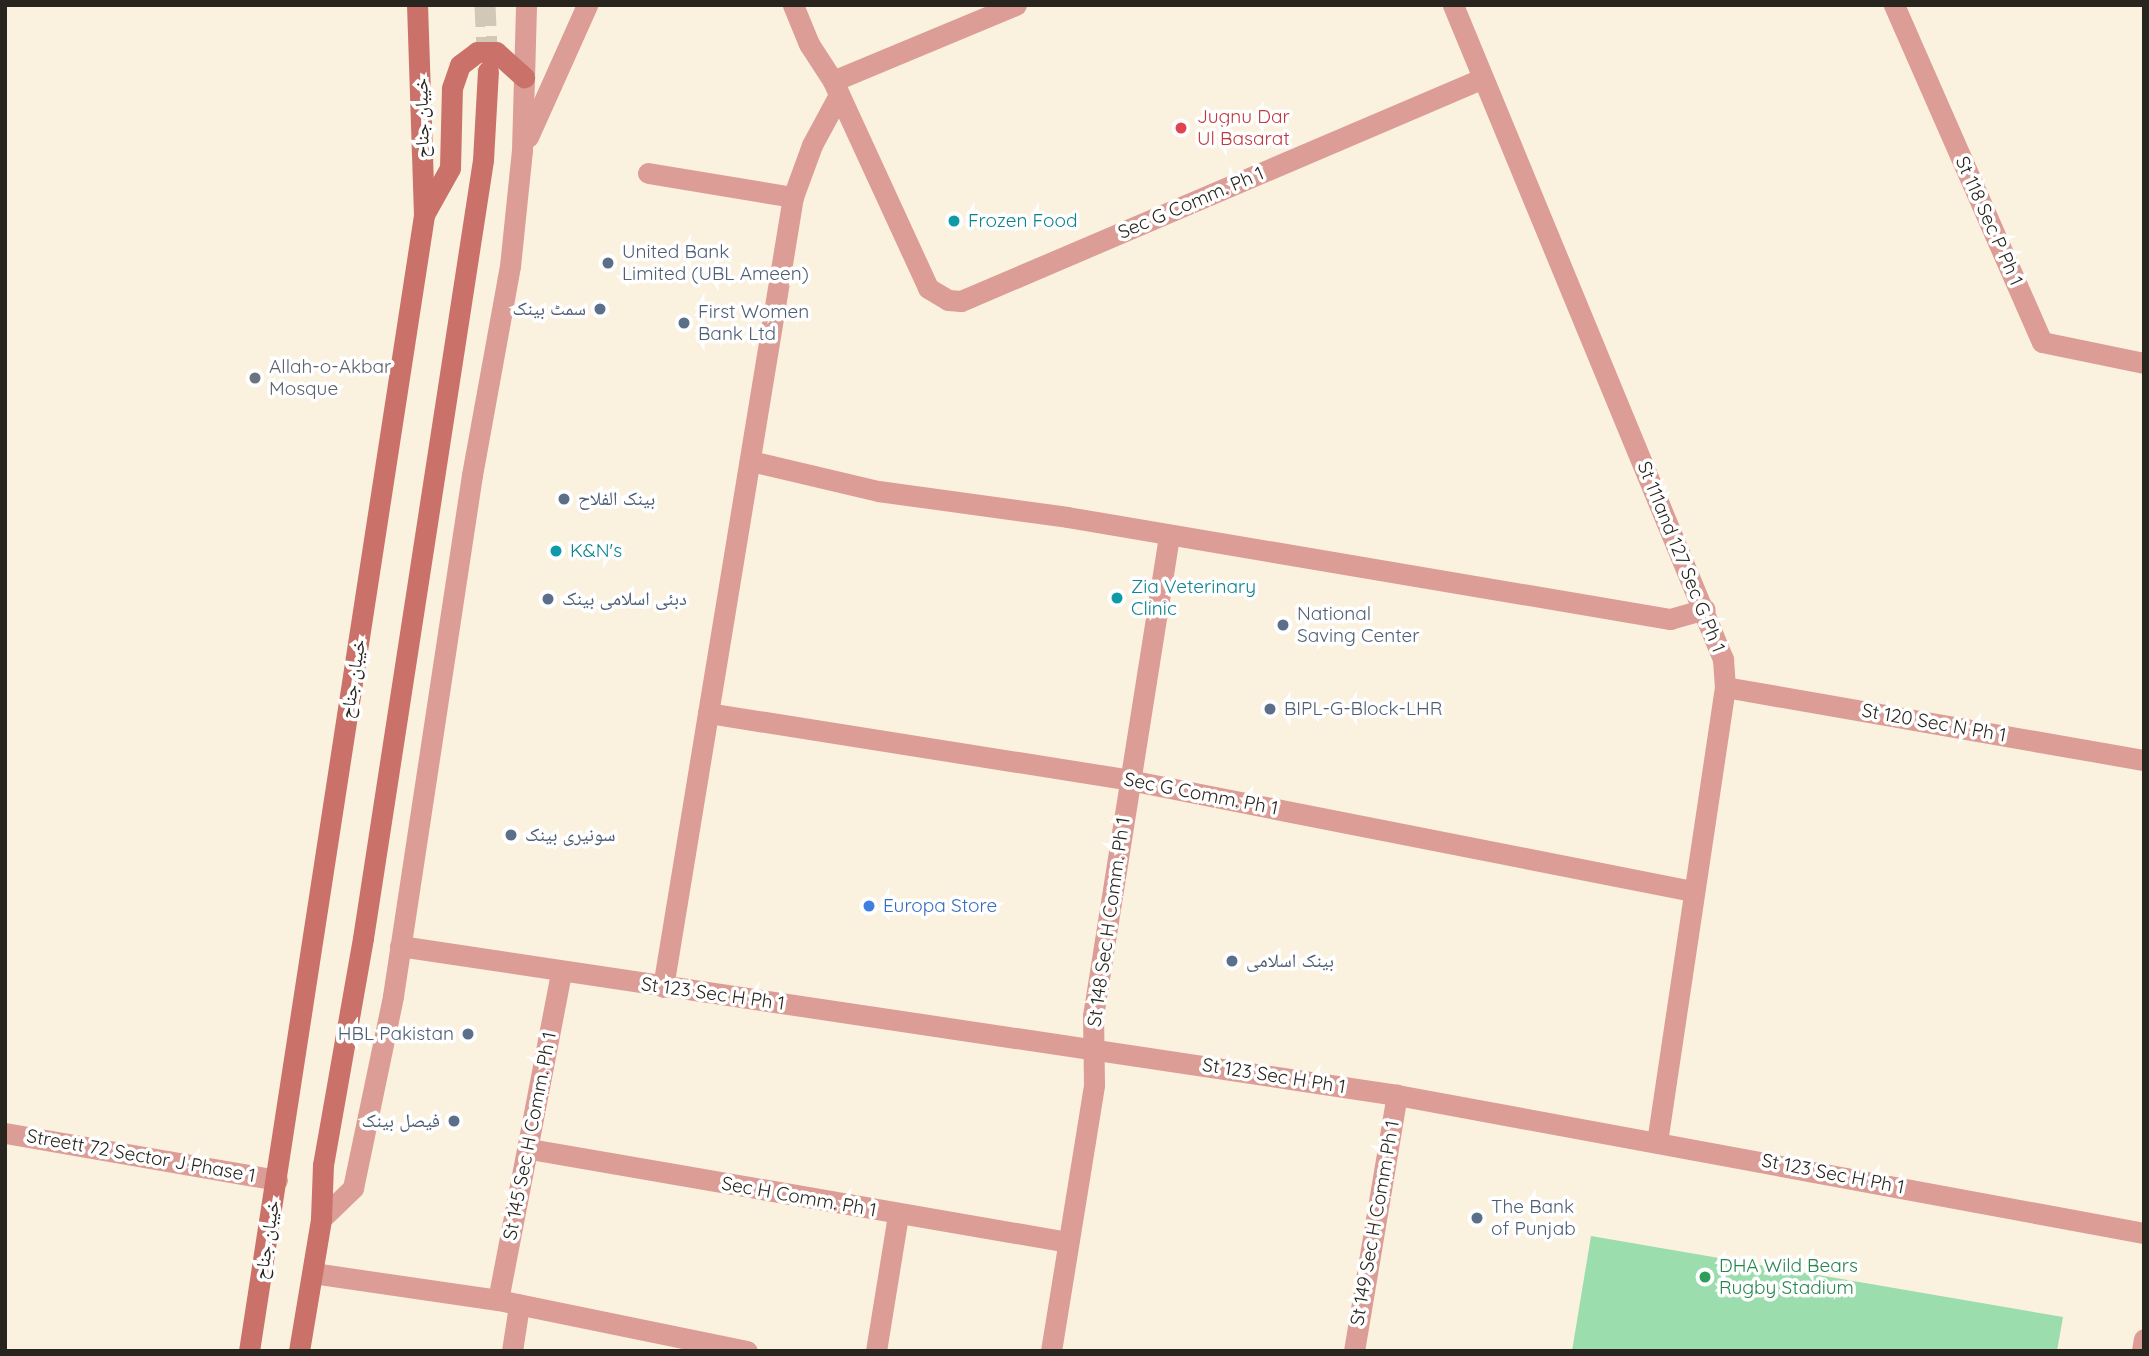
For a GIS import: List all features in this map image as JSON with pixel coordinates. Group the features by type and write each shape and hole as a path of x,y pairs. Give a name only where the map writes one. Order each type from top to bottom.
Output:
{"main road":[{"name":"خیبان جناح","path":"248,1351 277,1180 424,215 417,5"},
{"path":"424,215 450,168 452,88 460,65 477,52 496,52 524,77"},
{"path":"299,1351 321,1219 323,1165 363,938 483,160 488,71"}],"street":[{"path":"321,1219 353,1188 400,946 471,475 510,267 522,150 526,5"},
{"path":"522,150 587,5"},
{"path":"793,5 808,44 836,88"},
{"path":"663,987 793,197 836,88 1016,5"},
{"name":"St 111and 127 Sec G Ph 1","path":"1453,5 1481,79 1705,609 1723,659 1725,687 1692,891 1657,1141"},
{"name":"St 118 Sec P Ph 1","path":"1894,5 2042,342 2144,363"},
{"name":"Sec G Comm. Ph 1","path":"836,88 920,271 937,296 961,301 1481,79"},
{"path":"648,173 793,197"},
{"path":"751,461 878,491 1670,619 1705,609"},
{"name":"St 148 Sec H Comm. Ph 1","path":"1051,1351 1094,1085 1093,1016 1169,536"},
{"name":"St 120 Sec N Ph 1","path":"1725,687 2144,760"},
{"name":"Sec G Comm. Ph 1","path":"708,713 1129,780 1692,891"},
{"name":"St 123 Sec H Ph 1","path":"400,946 663,987 1094,1047 1397,1095 2144,1233"},
{"name":"St 145 Sec H Comm. Ph 1","path":"512,1351 509,1303 530,1149 561,972"},
{"name":"St 149 Sec H Comm Ph 1","path":"1353,1351 1397,1095"},
{"name":"Streett 72 Sector J Phase 1","path":"5,1133 277,1180"},
{"name":"Sec H Comm. Ph 1","path":"530,1149 1068,1242"},
{"path":"876,1351 898,1214"},
{"path":"313,1273 509,1303 673,1344 747,1351"},
{"path":"2142,1351 2144,1339"}],"green space":[{"name":"DHA Wild Bears Rugby Stadium","path":"1591,1236 2063,1317 2057,1351 1572,1351"}],"tunnel":[{"path":"485,5 488,70"}],"place":[{"name":"Jugnu Dar Ul Basarat","path":"1181,128"},
{"name":"Frozen Food","path":"954,221"},
{"name":"United Bank Limited (UBL Ameen)","path":"608,263"},
{"name":"سمٹ بینک","path":"600,309"},
{"name":"First Women Bank Ltd","path":"684,323"},
{"name":"Allah-o-Akbar Mosque","path":"255,378"},
{"name":"بینک الفلاح","path":"564,499"},
{"name":"K&N's","path":"556,551"},
{"name":"Zia Veterinary Clinic","path":"1117,598"},
{"name":"دبئی اسلامی بینک","path":"548,599"},
{"name":"National Saving Center","path":"1283,625"},
{"name":"BIPL-G-Block-LHR","path":"1270,709"},
{"name":"سونیری بینک","path":"511,835"},
{"name":"Europa Store","path":"869,906"},
{"name":"بینک اسلامی","path":"1232,961"},
{"name":"HBL Pakistan","path":"468,1034"},
{"name":"فیصل بینک","path":"454,1121"},
{"name":"The Bank of Punjab","path":"1477,1218"},
{"name":"DHA Wild Bears Rugby Stadium","path":"1705,1277"}]}
